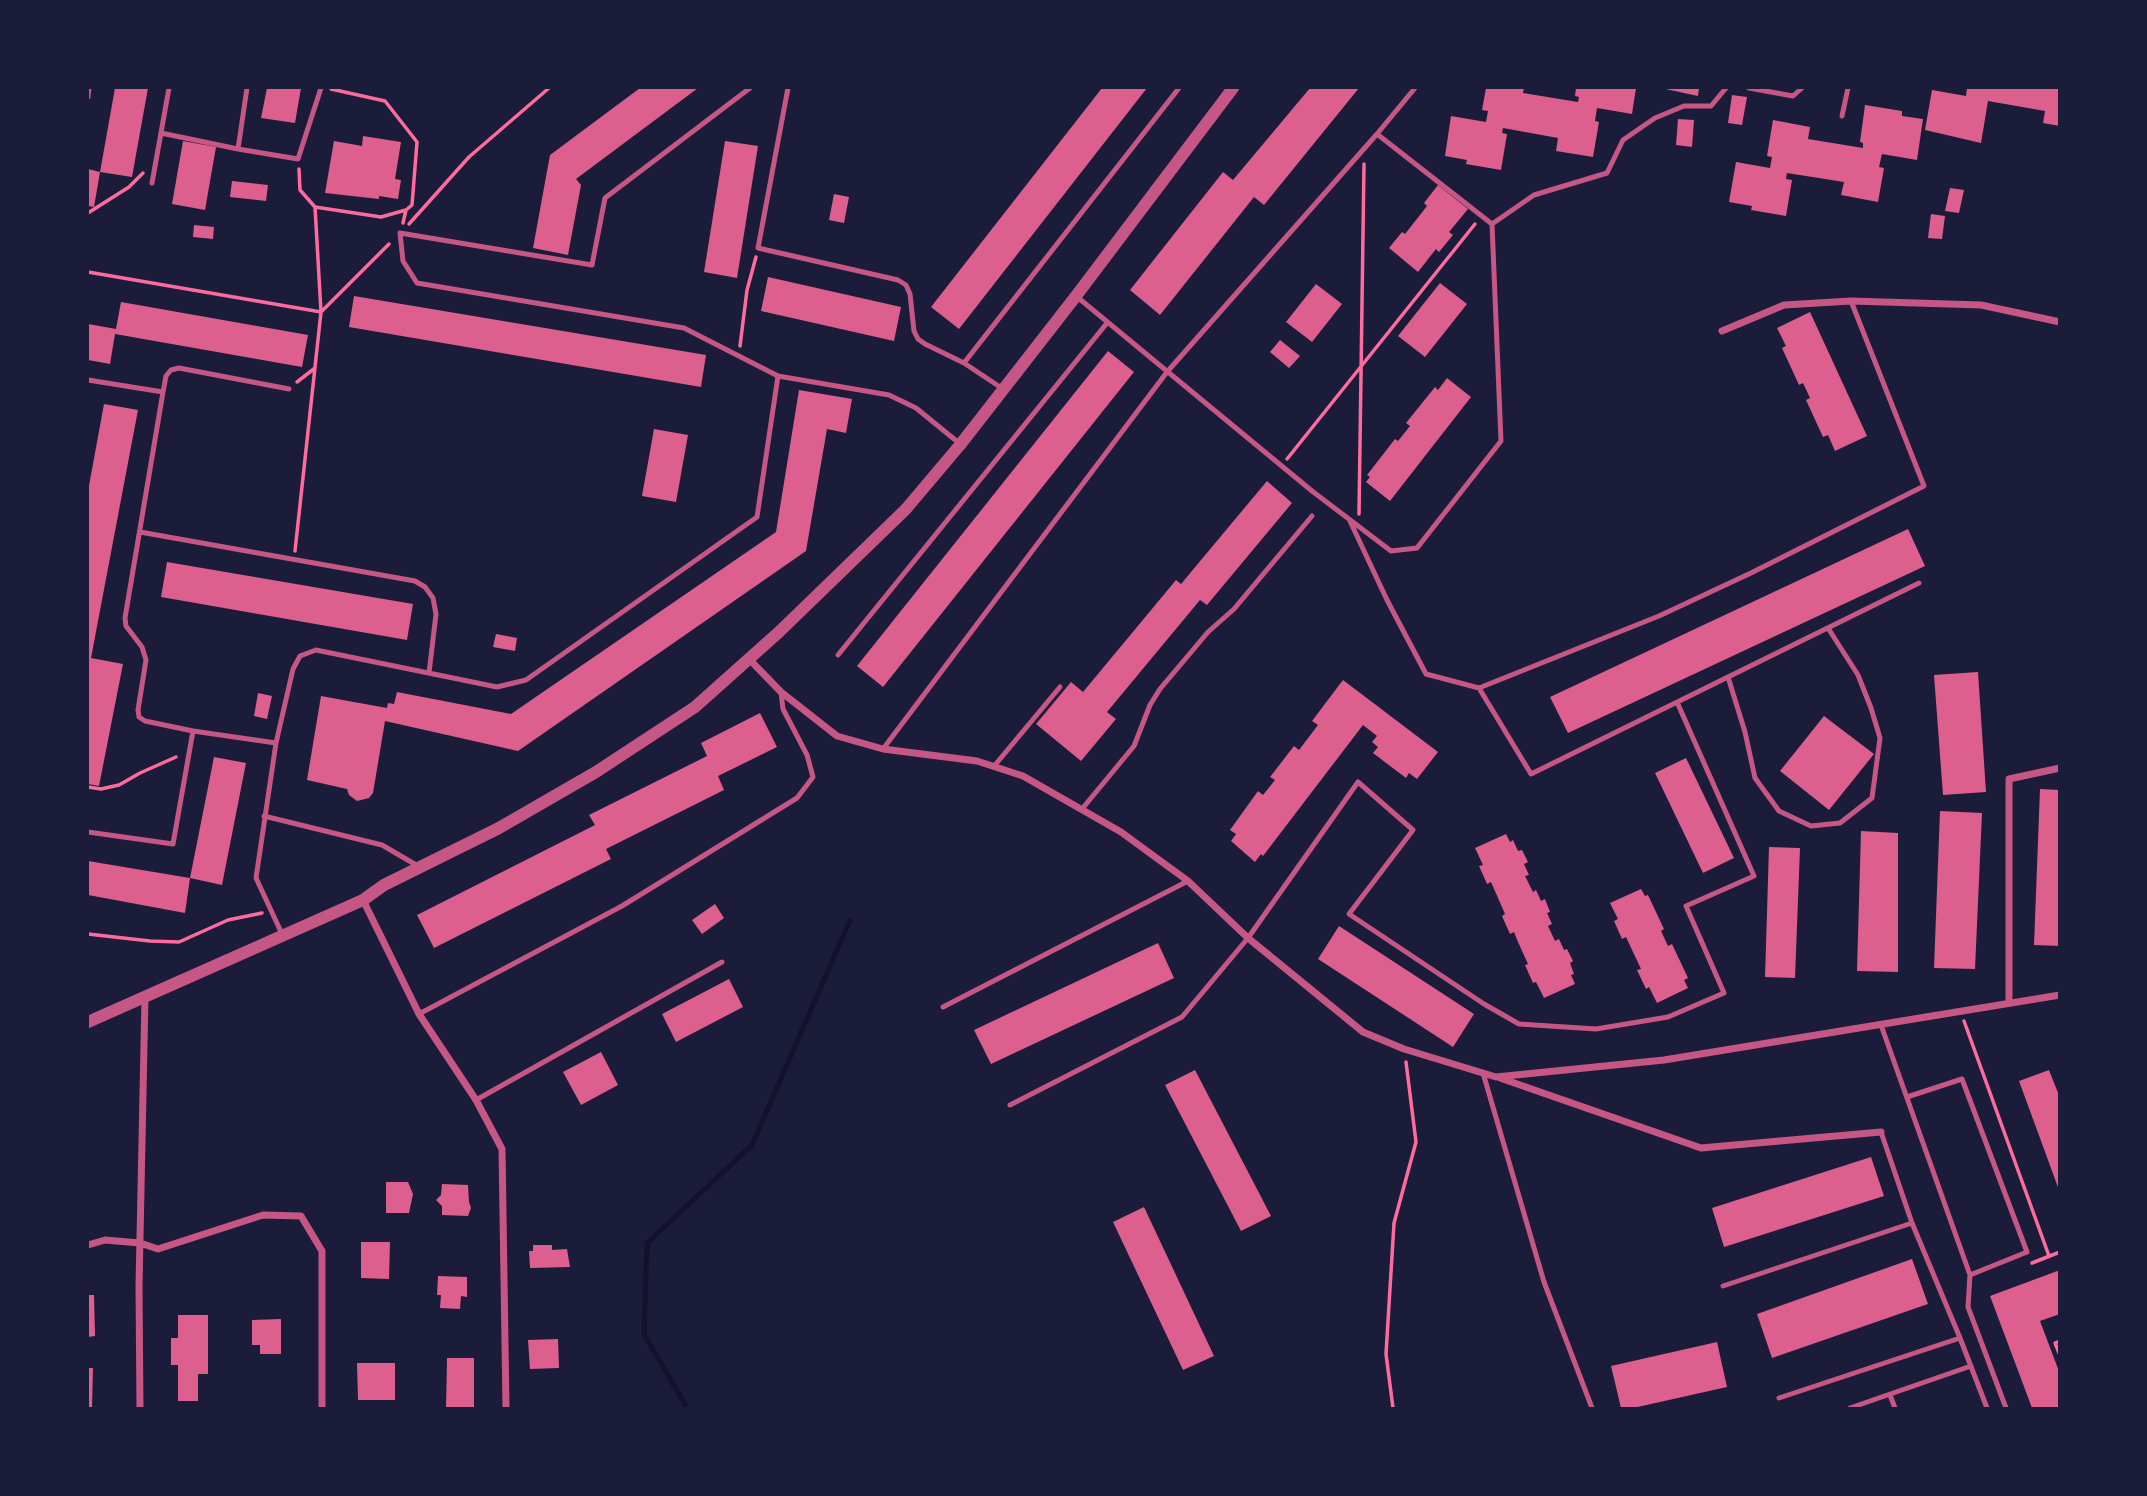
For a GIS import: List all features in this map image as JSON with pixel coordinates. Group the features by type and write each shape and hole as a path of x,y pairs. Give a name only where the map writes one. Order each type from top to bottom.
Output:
{"street":[{"path":"88,1022 363,900 384,885 499,828 596,772 695,707 906,509 960,445 1076,296 1233,88"},
{"path":"1722,331 1784,305 1852,301 1981,305 2060,322"},
{"path":"749,659 781,692 837,736 883,749 995,765 1023,776 1121,832 1188,881 1248,938 1363,1032 1404,1049 1496,1077 1701,1147 1881,1132"},
{"path":"2008,1002 2009,779 2060,768"},
{"path":"363,900 419,1014 476,1100 502,1149 506,1409"},
{"path":"1496,1077 1664,1060 2060,995"},
{"path":"140,1409 145,997"},
{"path":"88,1245 105,1240 140,1243 158,1249 263,1214 301,1216 322,1251 322,1409"}],"lane":[{"path":"88,97 89,88"},
{"path":"152,183 169,88"},
{"path":"239,149 247,88"},
{"path":"161,133 298,159 323,88"},
{"path":"750,88 605,198 592,265 400,233 403,261 417,283 684,328 778,376 889,395 916,408 960,445"},
{"path":"788,88 758,248 898,279 906,285 910,294 914,331 918,338 964,363 1003,389"},
{"path":"964,363 1179,88"},
{"path":"883,749 1167,372 1415,88"},
{"path":"1492,224 1534,195 1607,173 1623,141 1655,118 1684,106 1711,106 1726,88"},
{"path":"1749,88 1793,96 1801,88"},
{"path":"1843,116 1847,88"},
{"path":"1076,296 1282,466 1391,551 1417,548 1501,441 1492,224 1377,134"},
{"path":"1348,519 1426,674 1479,688 1670,611 1924,486 1852,301"},
{"path":"838,655 1107,323"},
{"path":"276,743 193,731 145,721 139,717 146,660 142,647 126,626 125,618 166,376 171,370 179,368 289,389"},
{"path":"283,936 256,878 276,743 293,669 300,656 316,650 497,687 526,680 757,517 778,376"},
{"path":"88,380 163,392"},
{"path":"1082,809 1133,746 1150,705 1160,689 1208,632 1234,609 1312,516"},
{"path":"140,532 415,580 425,587 433,598 436,614 429,673"},
{"path":"1479,688 1531,774 1919,583"},
{"path":"1728,677 1745,732 1755,778 1779,811 1811,826 1840,823 1872,799 1880,738 1858,675 1828,628"},
{"path":"995,765 1060,687"},
{"path":"419,1014 622,906 797,798 813,777 807,755 783,709 781,692"},
{"path":"1010,1105 1182,1017 1248,938 1358,782 1413,830 1349,914 1484,1004 1519,1024 1595,1029 1668,1017 1724,993 1686,906 1754,876 1677,702"},
{"path":"88,832 173,844 193,731"},
{"path":"264,816 382,845 421,868"},
{"path":"943,1007 1188,881"},
{"path":"476,1100 722,962"},
{"path":"1881,1025 1970,1275 1968,1307 2006,1409"},
{"path":"1483,1073 1544,1282 1592,1409"},
{"path":"1907,1097 1962,1079 2027,1252 1970,1275"},
{"path":"1881,1132 1912,1223 1987,1409"},
{"path":"1723,1286 1912,1223"},
{"path":"1779,1398 1960,1338"},
{"path":"1850,1409 1971,1366"},
{"path":"1890,1395 1895,1409"}],"path":[{"path":"298,159 300,190 315,206 381,217 406,210 412,205 417,142 385,101 323,88"},
{"path":"321,312 400,233 469,157 549,88"},
{"path":"1359,526 1364,148"},
{"path":"88,213 129,187 156,159"},
{"path":"294,559 321,312 315,206"},
{"path":"400,233 406,210"},
{"path":"1282,466 1482,216"},
{"path":"739,356 747,290 758,248"},
{"path":"88,272 321,312"},
{"path":"289,389 315,368"},
{"path":"88,787 101,789 119,785 180,756 191,746"},
{"path":"88,934 179,942 228,920 271,911"},
{"path":"1961,1011 2049,1256"},
{"path":"1393,1409 1386,1354 1394,1223 1416,1142 1404,1049"},
{"path":"2060,1341 2055,1343 2060,1355"}],"building":[{"path":"115,88 148,88 132,177 100,172"},
{"path":"267,88 301,88 295,123 261,118"},
{"path":"640,88 698,88 576,179 581,185 568,255 533,248 550,155"},
{"path":"1102,88 1147,88 959,329 931,307"},
{"path":"1310,88 1359,88 1264,205 1254,197 1160,315 1130,290 1223,172 1233,180"},
{"path":"1486,88 1524,88 1523,93 1578,102 1579,97 1575,96 1576,88 1636,88 1632,114 1597,108 1595,121 1599,122 1593,157 1556,151 1558,138 1503,128 1502,133 1507,134 1501,170 1466,164 1467,160 1445,156 1451,116 1486,122 1488,111 1482,110"},
{"path":"1661,88 1699,88 1698,96"},
{"path":"1967,88 2060,88 2060,126 2043,123 2045,111 1988,101 1981,143 1925,130 1932,90 1966,96"},
{"path":"1732,95 1747,97 1742,125 1728,123"},
{"path":"1865,105 1902,111 1902,116 1923,119 1917,160 1882,154 1879,167 1884,168 1878,202 1841,195 1844,182 1787,173 1786,179 1792,180 1786,216 1751,210 1752,206 1729,202 1736,162 1770,168 1772,157 1767,156 1773,120 1810,127 1808,139 1863,148 1863,143 1860,142"},
{"path":"1678,119 1694,120 1692,147 1676,145"},
{"path":"363,136 401,142 395,179 401,180 398,199 325,193 334,141 362,146"},
{"path":"183,141 216,147 205,210 172,204"},
{"path":"725,141 758,146 737,278 704,272"},
{"path":"88,169 100,172 94,207 88,206"},
{"path":"232,181 268,185 266,201 230,197"},
{"path":"1438,185 1468,209 1449,232 1453,235 1439,252 1436,249 1418,272 1389,248 1402,232 1405,234 1427,206 1424,203"},
{"path":"1950,188 1964,190 1959,213 1945,211"},
{"path":"834,194 849,197 844,223 829,220"},
{"path":"1931,214 1945,216 1942,239 1928,238"},
{"path":"194,225 214,227 213,239 193,237"},
{"path":"768,277 901,307 894,341 761,311"},
{"path":"1440,283 1467,304 1425,357 1398,336"},
{"path":"1316,284 1342,304 1312,342 1286,322"},
{"path":"354,296 706,355 701,387 349,327"},
{"path":"121,302 308,335 302,367 115,334 110,364 88,360 88,324 116,329"},
{"path":"1810,312 1867,436 1835,451 1828,435 1823,437 1806,400 1810,398 1803,383 1799,385 1782,348 1786,346 1777,328"},
{"path":"1280,340 1300,356 1289,368 1270,352"},
{"path":"1108,351 1134,372 883,687 857,666"},
{"path":"1447,378 1471,397 1390,501 1366,482 1370,477 1367,475 1395,439 1398,441 1410,426 1406,423 1435,387 1438,390"},
{"path":"799,390 852,399 846,433 827,429 806,551 518,751 385,721 373,793 369,798 357,801 349,795 347,789 307,780 321,696 387,708 388,703 394,704 397,692 511,714 776,532"},
{"path":"104,404 138,410 91,658 123,664 99,786 88,784 88,491"},
{"path":"654,429 688,435 676,502 642,496"},
{"path":"1267,481 1292,503 1207,605 1200,600 1107,712 1116,719 1081,761 1036,724 1071,682 1083,692 1176,580 1181,584"},
{"path":"1908,529 1925,566 1568,733 1550,697"},
{"path":"167,562 413,604 407,640 161,597"},
{"path":"496,634 517,638 515,651 493,647"},
{"path":"1978,672 1986,792 1943,795 1934,675"},
{"path":"1343,680 1438,752 1417,779 1409,773 1406,778 1373,753 1378,747 1372,742 1377,736 1363,725 1263,856 1261,854 1255,862 1231,841 1236,834 1230,830 1258,791 1263,795 1275,780 1270,777 1294,746 1299,750 1318,725 1312,721"},
{"path":"258,693 272,696 267,719 254,716"},
{"path":"760,713 777,747 718,776 724,790 606,849 611,859 434,948 417,915 595,825 589,815 707,756 701,743"},
{"path":"1824,716 1874,754 1829,810 1780,771"},
{"path":"214,757 246,763 222,885 190,878"},
{"path":"1686,758 1734,858 1703,873 1655,773"},
{"path":"2040,789 2060,790 2060,946 2034,945"},
{"path":"1940,811 1982,813 1975,969 1934,968"},
{"path":"1861,831 1898,833 1898,972 1857,971"},
{"path":"1506,834 1510,842 1513,840 1518,851 1522,850 1528,862 1524,864 1529,875 1525,876 1533,892 1536,890 1541,901 1545,899 1552,924 1548,926 1555,941 1559,939 1573,961 1570,963 1574,974 1571,975 1575,984 1544,998 1536,982 1533,983 1514,932 1510,934 1502,916 1505,914 1491,882 1487,884 1479,866 1483,865 1475,848"},
{"path":"1769,847 1800,848 1795,978 1765,977"},
{"path":"88,861 190,878 185,913 88,895"},
{"path":"1641,889 1645,896 1648,895 1664,929 1661,931 1668,946 1672,944 1688,978 1684,980 1688,988 1657,1003 1649,987 1646,989 1637,970 1641,969 1626,937 1622,939 1614,921 1618,919 1610,903"},
{"path":"715,904 724,918 702,934 692,920"},
{"path":"1339,926 1474,1014 1453,1047 1318,959"},
{"path":"1158,943 1174,978 991,1064 974,1030"},
{"path":"729,979 743,1007 676,1042 662,1014"},
{"path":"601,1052 618,1085 581,1105 563,1072"},
{"path":"1195,1070 1271,1216 1241,1231 1165,1085"},
{"path":"2049,1070 2060,1098 2059,1190 2019,1081"},
{"path":"1871,1157 1884,1196 1724,1247 1712,1208"},
{"path":"386,1182 408,1182 413,1194 409,1213 386,1213"},
{"path":"442,1184 468,1185 471,1208 468,1216 442,1215 442,1206 436,1200 441,1195"},
{"path":"1144,1207 1214,1356 1183,1370 1113,1222"},
{"path":"361,1242 390,1242 389,1279 361,1278"},
{"path":"533,1245 552,1245 552,1250 567,1249 570,1267 530,1268 529,1251 533,1251"},
{"path":"1912,1259 1928,1304 1772,1358 1757,1314"},
{"path":"2060,1270 2060,1314 2040,1321 2060,1374 2060,1408 2032,1408 1990,1296"},
{"path":"438,1276 467,1277 467,1297 461,1296 460,1309 440,1308 441,1295 437,1295"},
{"path":"88,1295 94,1295 95,1336 88,1337"},
{"path":"178,1315 208,1315 208,1374 198,1374 198,1401 178,1401 178,1365 171,1365 171,1338 178,1338"},
{"path":"281,1319 281,1354 260,1354 260,1345 252,1345 252,1320"},
{"path":"558,1339 559,1368 530,1369 528,1340"},
{"path":"1717,1342 1727,1387 1633,1408 1621,1408 1611,1366"},
{"path":"447,1358 474,1358 474,1408 446,1408"},
{"path":"357,1363 395,1363 395,1400 358,1400"},
{"path":"88,1368 93,1368 92,1408 88,1408"}],"waterway":[{"path":"687,1408 644,1334 647,1243 752,1145 850,920"}]}
